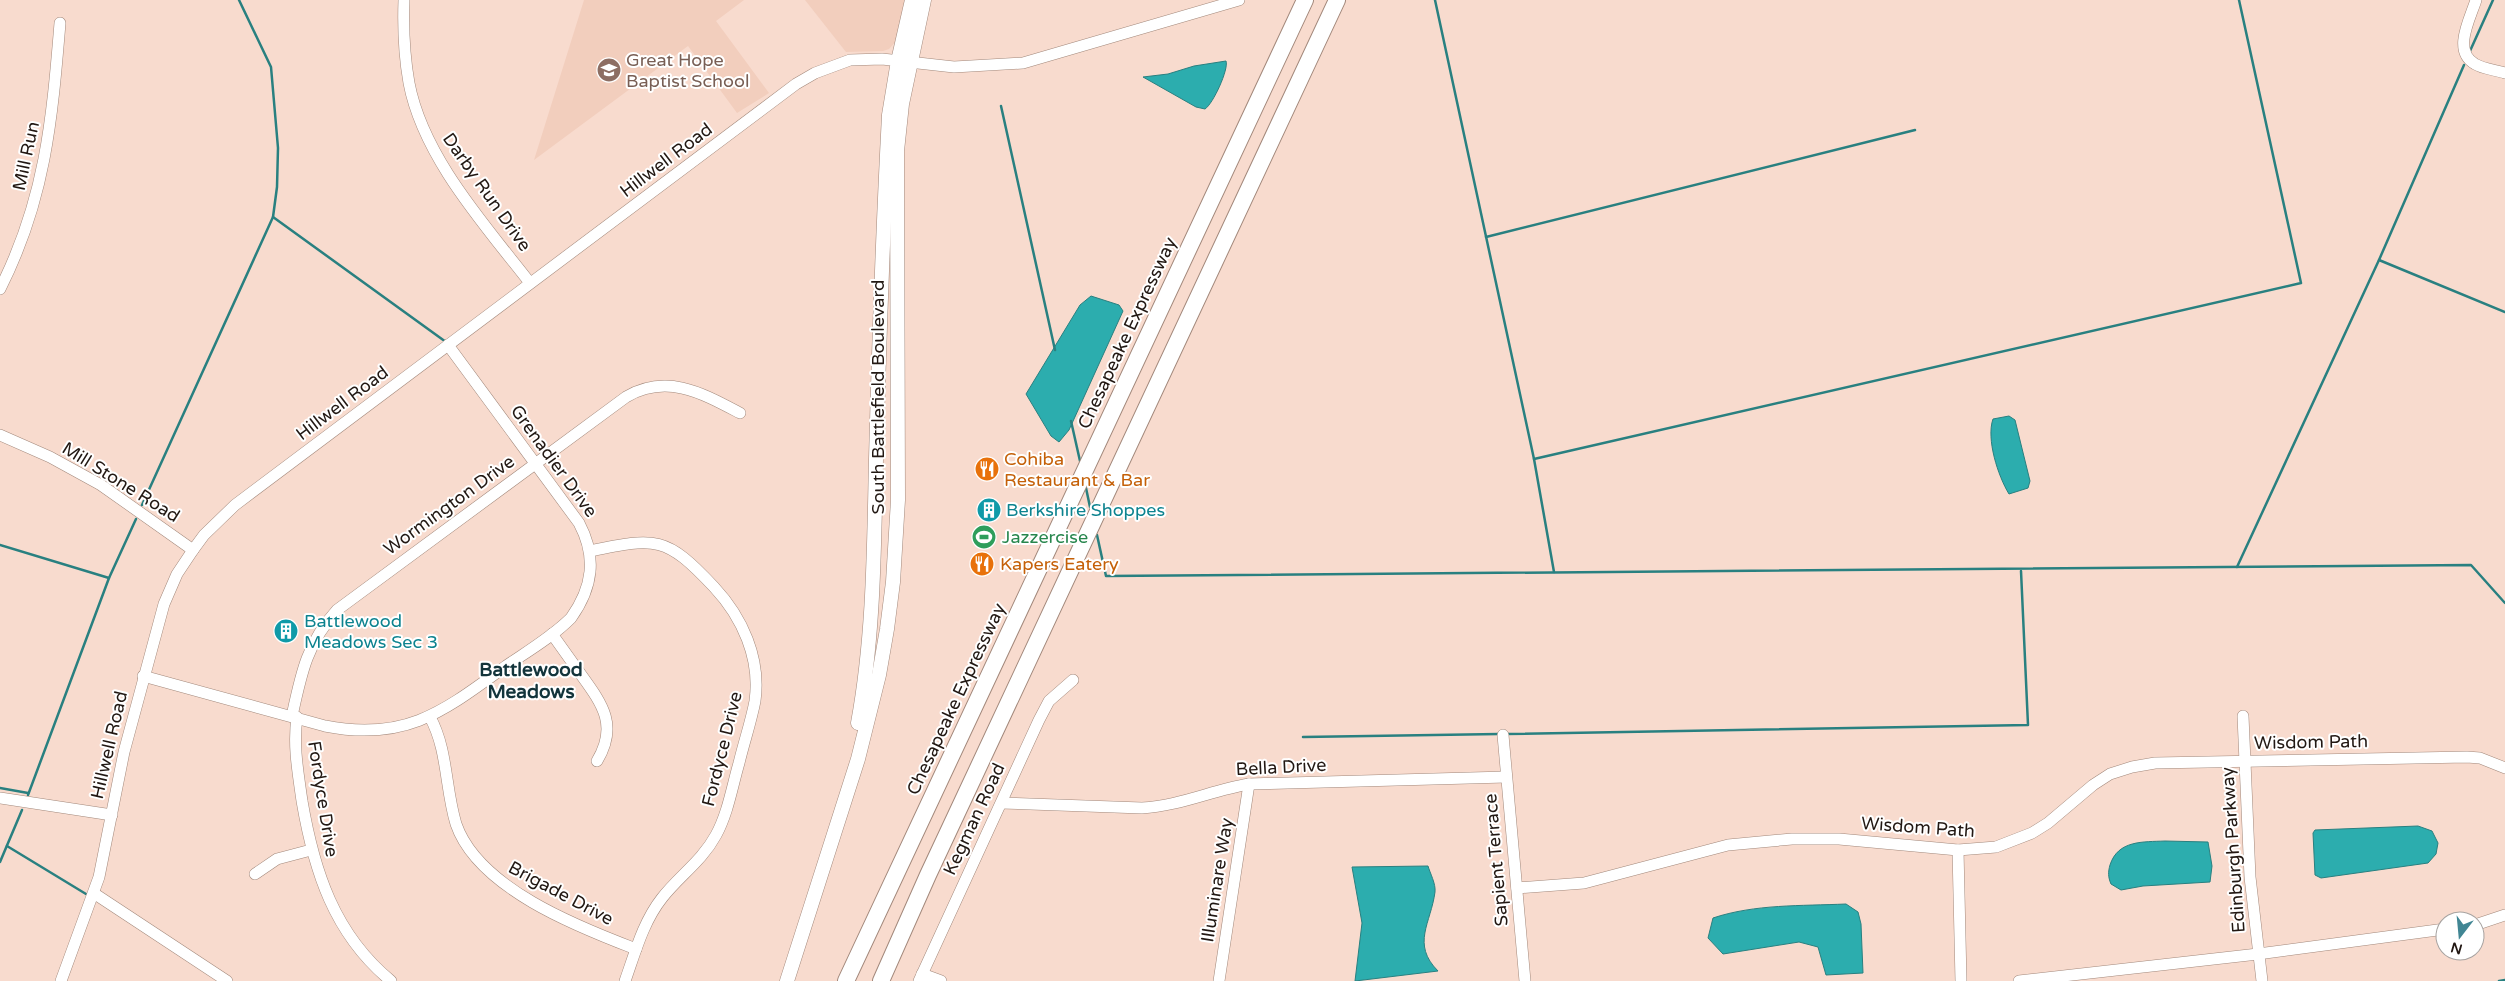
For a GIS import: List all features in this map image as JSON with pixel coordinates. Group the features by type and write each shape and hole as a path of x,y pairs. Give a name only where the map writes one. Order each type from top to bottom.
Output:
{"highway":[{"name":"Chesapeake Expressway","path":"846,981 1305,0"},
{"path":"881,981 928,874 1337,0"}],"main road":[{"name":"South Battlefield Boulevard","path":"787,981 846,790 858,759 880,675 894,573 898,500 897,151 903,62 912,0"},
{"name":"South Battlefield Boulevard","path":"846,790 863,698 874,580 887,148 890,115 903,62 924,0"}],"street":[{"name":"Darby Run Drive","path":"404,0 403,36 408,77 424,129 437,156 469,204 530,283"},
{"name":"Hillwell Road","path":"62,981 95,894 124,752 143,676 168,592 193,550 219,520 255,489 796,84 815,73 850,60 882,59 954,68 1023,63 1239,0"},
{"path":"2476,0 2463,47 2467,58 2476,65 2505,72"},
{"name":"Mill Run","path":"0,290 20,244 43,167 52,117 60,23"},
{"name":"Grenadier Drive","path":"143,676 325,726 364,731 401,726 430,717 448,708 552,634 571,618 582,603 590,580 590,551 579,523 448,345"},
{"name":"Wormington Drive","path":"295,717 300,677 309,651 317,635 337,610 626,397 648,388 664,385 684,387 698,391 740,413"},
{"name":"Mill Stone Road","path":"0,435 50,457 101,486 193,550"},
{"name":"Fordyce Drive","path":"590,551 629,543 647,542 665,546 688,559 734,610 748,640 755,674 752,713 722,822 706,852 663,897 652,912 625,981"},
{"path":"552,634 604,709 607,736 603,751 596,761"},
{"name":"Kegman Road","path":"920,978 978,849 1002,803 1049,701 1073,680"},
{"name":"Edinburgh Parkway","path":"2242,716 2250,876 2262,981"},
{"name":"Fordyce Drive","path":"295,717 295,758 311,850 323,887 336,914 355,943 391,981"},
{"name":"Brigade Drive","path":"430,717 442,745 456,823 469,849 482,866 504,884 564,918 636,949"},
{"name":"Sapient Terrace","path":"1503,735 1525,981"},
{"name":"Wisdom Path","path":"1517,888 1584,882 1728,845 1792,839 1839,839 1958,850 1996,847 2015,841 2048,823 2093,785 2110,774 2132,767 2155,763 2467,756 2480,758 2505,768"},
{"name":"Bella Drive","path":"1002,803 1162,807 1223,788 1249,784 1506,777"},
{"name":"Illuminare Way","path":"1219,981 1249,784"},
{"path":"0,798 112,815"},
{"path":"255,874 277,859 311,850"},
{"path":"1958,850 1961,981"},
{"path":"95,894 227,981"},
{"path":"2485,922 2505,915"},
{"path":"2019,981 2258,954 2435,930"},
{"path":"920,978 941,981"}],"shaded area":[{"name":"Great Hope Baptist School","path":"584,0 744,0 716,21 769,93 737,113 688,46 534,160"},
{"path":"805,0 908,0 898,39 889,49 883,51 846,52"}],"water":[{"path":"1226,61 1220,86 1205,109 1196,107 1143,77 1168,74 1194,66"},
{"path":"1091,296 1119,305 1123,311 1069,430 1059,442 1051,436 1026,394 1080,305"},
{"path":"2009,416 2015,420 2030,481 2028,488 2009,494 1994,457 1991,427 1993,419"},
{"path":"2418,826 2432,831 2438,843 2436,854 2428,863 2321,878 2315,875 2313,833 2315,830"},
{"path":"2140,842 2208,842 2212,866 2210,882 2143,886 2121,890 2111,884 2109,868 2119,851"},
{"path":"1428,866 1434,882 1435,892 1424,942 1430,961 1438,971 1355,981 1362,923 1352,867"},
{"path":"1846,904 1858,912 1861,924 1863,973 1826,975 1818,947 1799,942 1723,954 1708,938 1713,918 1729,913 1778,906"}],"waterway":[{"path":"142,505 273,217 277,187 278,148 271,67 239,0"},
{"path":"1435,0 1534,459 1554,572"},
{"path":"1534,459 2301,283 2239,0"},
{"path":"2470,51 2493,0"},
{"path":"2237,567 2379,260 2464,65"},
{"path":"1001,106 1055,350"},
{"path":"1486,237 1915,130"},
{"path":"273,217 446,342"},
{"path":"2379,260 2505,312"},
{"path":"1071,421 1080,461"},
{"path":"1086,488 1090,507"},
{"path":"28,795 109,578 136,519"},
{"path":"1097,535 1106,576 2471,565 2505,603"},
{"path":"0,545 109,578"},
{"path":"1505,734 2028,725 2021,571"},
{"path":"1303,737 1499,734"},
{"path":"0,788 28,793"},
{"path":"0,862 22,810"},
{"path":"7,846 86,894"},
{"path":"2499,981 2505,980"}],"place":[{"name":"Great Hope Baptist School","path":"609,70"},
{"name":"Cohiba Restaurant & Bar","path":"987,469"},
{"name":"Berkshire Shoppes","path":"989,510"},
{"name":"Jazzercise","path":"984,537"},
{"name":"Kapers Eatery","path":"982,564"},
{"name":"Battlewood Meadows Sec 3","path":"286,631"}],"district":[{"name":"Battlewood Meadows","path":"531,681"}]}
